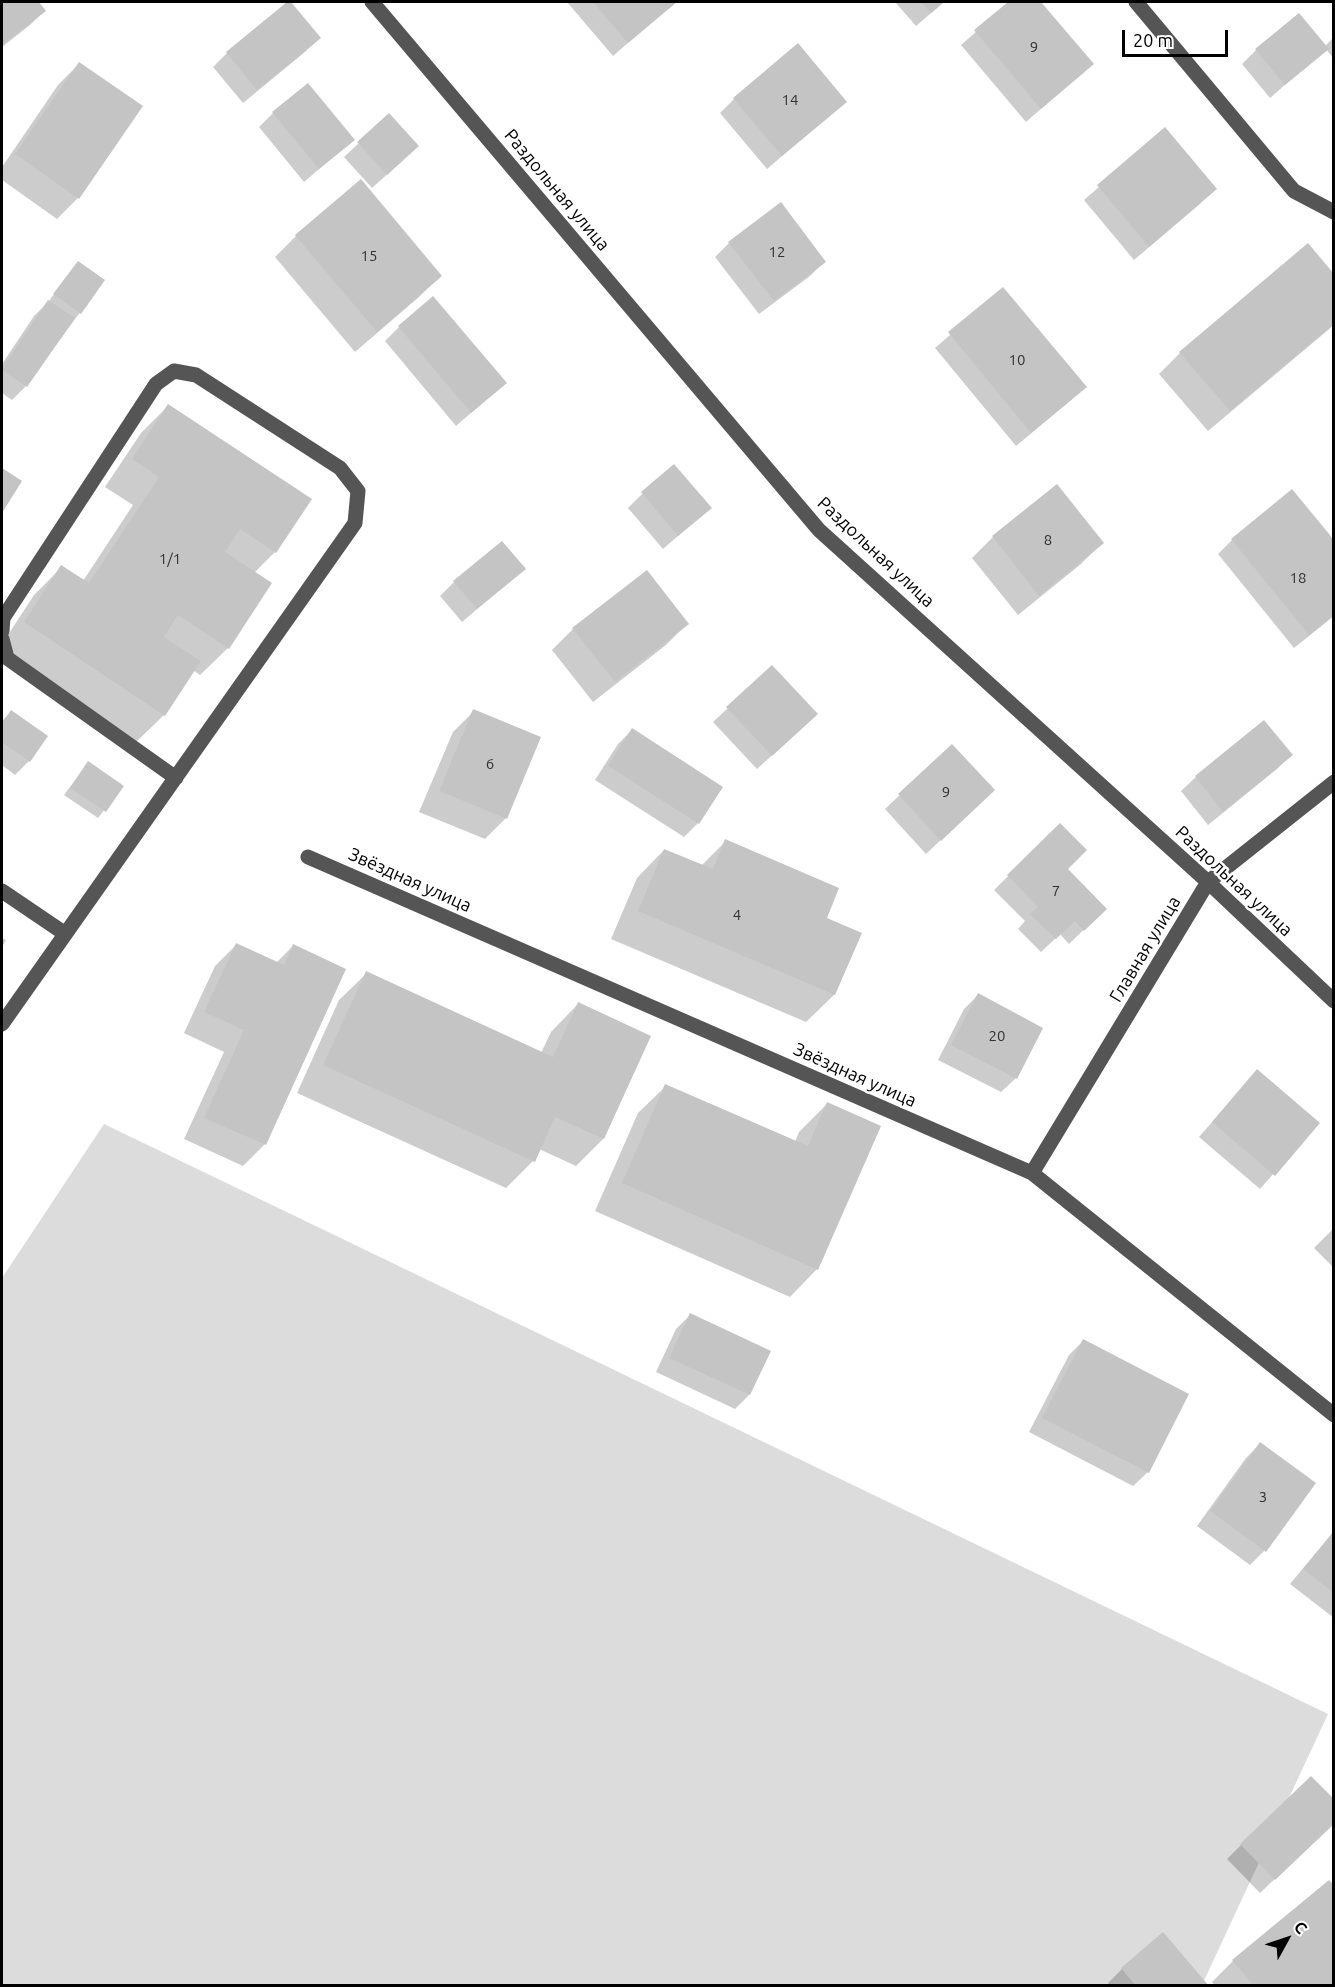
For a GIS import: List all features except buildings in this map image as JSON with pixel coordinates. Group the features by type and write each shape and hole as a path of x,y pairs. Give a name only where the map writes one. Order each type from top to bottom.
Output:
{"street":[{"name":"Раздольная улица","path":"372,2 819,530 1208,882 1334,1001"},
{"path":"1136,2 1294,191 1334,212"},
{"path":"2,631 3,618 156,384 174,371 196,375 340,468 358,491 355,523 2,1024"},
{"path":"2,639 7,658 176,778"},
{"name":"Главная улица","path":"1032,1173 1208,882 1334,782"},
{"name":"Звёздная улица","path":"308,857 1032,1173 1334,1415"},
{"path":"2,891 64,933"}],"shaded area":[{"path":"104,1124 1328,1714 1202,1985 2,1986 2,1278"}]}
